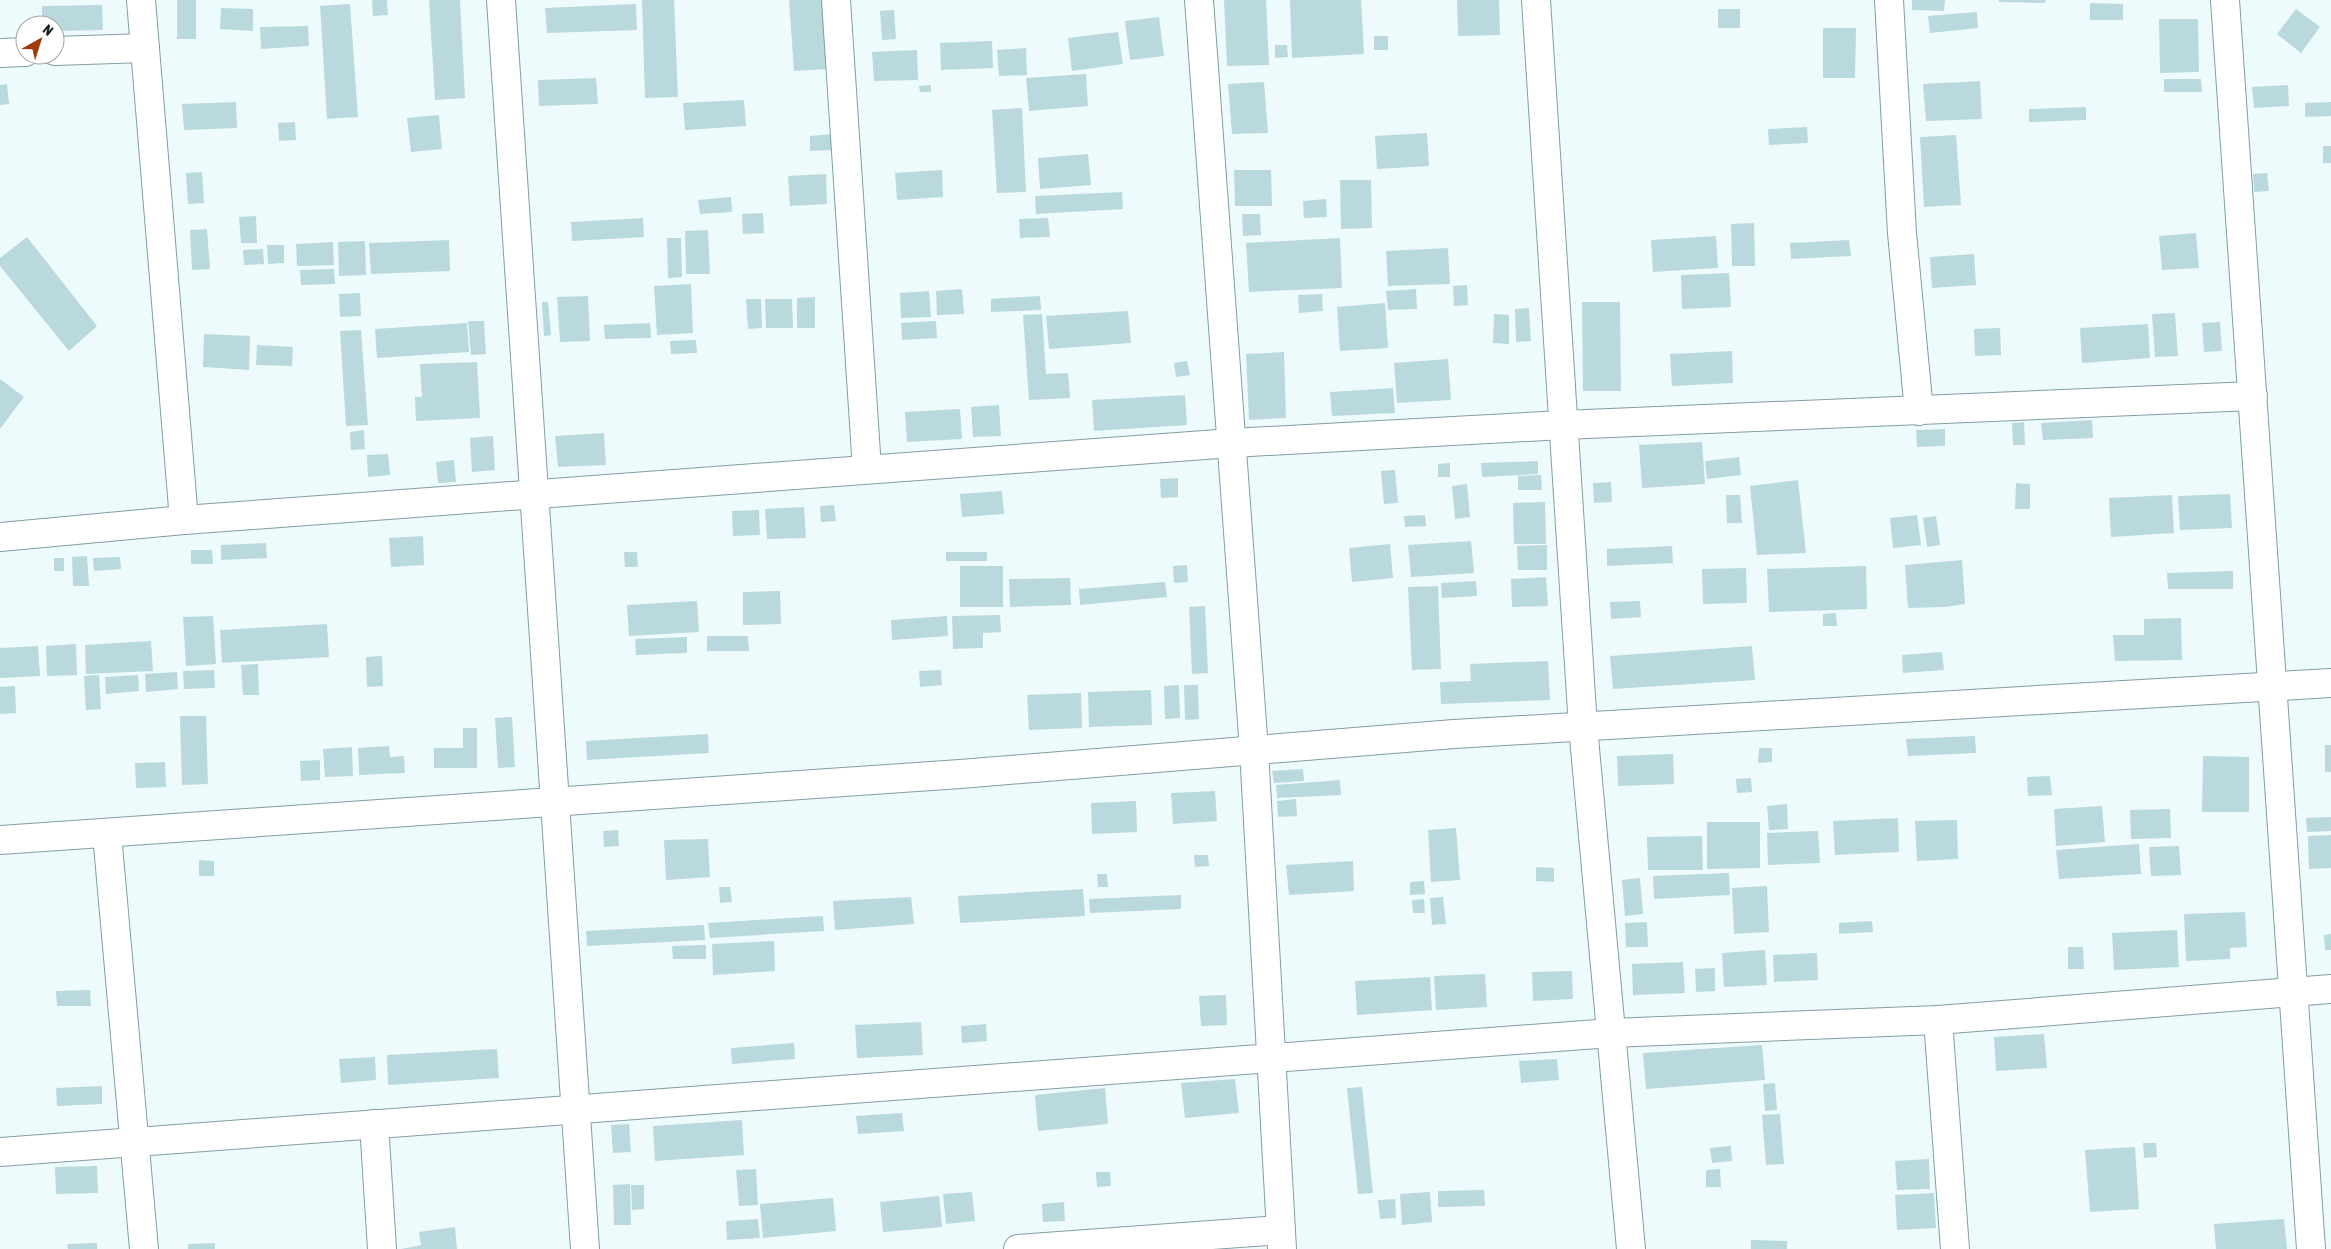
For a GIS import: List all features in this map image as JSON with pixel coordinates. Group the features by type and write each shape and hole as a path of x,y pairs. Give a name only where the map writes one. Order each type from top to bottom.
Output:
{"street":[{"path":"140,0 184,520"},
{"path":"501,0 585,1249"},
{"path":"836,0 867,469"},
{"path":"1018,1249 1281,1240 1254,750 1199,0"},
{"path":"1536,0 1583,727 1631,1249"},
{"path":"1889,0 1902,233 1919,411"},
{"path":"2225,0 2311,1249"},
{"path":"65,51 144,48"},
{"path":"0,53 15,52"},
{"path":"0,537 184,520 1232,443 1563,425 2252,396"},
{"path":"0,840 940,775 1254,750 1583,727 2331,683"},
{"path":"107,834 144,1249"},
{"path":"0,1152 1611,1033 1938,1020 2331,989"},
{"path":"1938,1020 1955,1249"},
{"path":"374,1124 382,1249"}],"building":[{"path":"177,0 196,0 196,39 177,39"},
{"path":"372,0 387,0 388,15 373,16"},
{"path":"429,0 460,0 465,98 435,100"},
{"path":"642,0 674,0 678,97 645,98"},
{"path":"789,0 823,0 828,69 794,71"},
{"path":"1224,0 1266,0 1269,65 1227,66"},
{"path":"1290,0 1361,0 1364,54 1292,58"},
{"path":"1457,0 1499,0 1500,35 1458,36"},
{"path":"1912,0 1945,0 1944,11 1912,10"},
{"path":"1999,0 2046,0 2045,3 1999,2"},
{"path":"2090,3 2123,4 2123,20 2090,20"},
{"path":"350,4 358,117 327,119 320,6"},
{"path":"636,4 637,30 547,33 545,8"},
{"path":"102,5 103,30 65,31 65,15 42,15 42,6"},
{"path":"221,8 253,9 253,31 220,29"},
{"path":"1718,9 1740,9 1740,28 1718,28"},
{"path":"2296,9 2320,27 2301,53 2277,34"},
{"path":"894,10 896,39 882,40 880,11"},
{"path":"1977,12 1978,28 1930,33 1928,16"},
{"path":"1159,17 1164,56 1130,60 1125,21"},
{"path":"2159,19 2198,19 2199,72 2160,73"},
{"path":"308,26 309,46 261,49 260,27"},
{"path":"1823,28 1856,28 1855,78 1823,78"},
{"path":"1118,32 1123,64 1072,71 1068,38"},
{"path":"1374,36 1388,36 1388,50 1374,50"},
{"path":"992,41 993,68 941,70 940,43"},
{"path":"1275,45 1287,45 1288,57 1275,58"},
{"path":"1026,48 1027,75 999,76 997,50"},
{"path":"917,50 918,80 874,81 872,52"},
{"path":"1086,74 1088,106 1029,111 1026,78"},
{"path":"596,78 598,104 539,106 538,80"},
{"path":"2164,79 2201,79 2202,92 2164,92"},
{"path":"1980,81 1982,119 1926,121 1923,84"},
{"path":"1264,82 1268,133 1232,134 1228,84"},
{"path":"7,84 9,104 0,105 0,85"},
{"path":"931,85 931,92 920,92 919,86"},
{"path":"2288,85 2289,106 2254,108 2252,87"},
{"path":"744,100 746,126 685,130 683,103"},
{"path":"236,102 237,128 184,130 182,104"},
{"path":"2331,102 2331,116 2305,117 2305,103"},
{"path":"2086,107 2086,120 2029,122 2029,109"},
{"path":"1022,108 1026,192 997,193 992,110"},
{"path":"439,115 442,149 411,152 407,118"},
{"path":"295,122 296,140 279,141 278,123"},
{"path":"1807,127 1808,143 1769,145 1768,129"},
{"path":"1427,133 1429,166 1377,169 1375,136"},
{"path":"833,134 834,150 810,151 810,136"},
{"path":"1956,135 1961,205 1924,207 1920,137"},
{"path":"2323,146 2331,146 2331,163 2323,163"},
{"path":"1088,154 1091,185 1040,189 1038,158"},
{"path":"942,170 943,197 897,200 895,173"},
{"path":"1234,170 1271,170 1272,206 1235,206"},
{"path":"202,172 204,203 188,204 186,173"},
{"path":"2267,173 2269,191 2254,192 2253,174"},
{"path":"826,174 827,204 790,206 788,176"},
{"path":"1340,180 1371,180 1372,228 1341,229"},
{"path":"1122,192 1123,209 1036,214 1035,196"},
{"path":"731,197 732,212 700,214 698,200"},
{"path":"1326,199 1327,217 1304,218 1303,201"},
{"path":"763,213 764,233 743,234 742,214"},
{"path":"1242,214 1260,214 1261,235 1243,236"},
{"path":"256,216 257,243 241,243 239,217"},
{"path":"643,218 644,237 572,241 571,222"},
{"path":"1048,218 1050,237 1020,238 1019,219"},
{"path":"1754,223 1755,266 1732,266 1731,224"},
{"path":"207,229 210,269 192,270 190,230"},
{"path":"708,230 710,274 686,274 685,231"},
{"path":"2196,233 2199,268 2162,270 2159,236"},
{"path":"1716,236 1718,268 1653,272 1651,240"},
{"path":"27,237 97,326 69,351 0,266 0,258"},
{"path":"667,238 681,238 682,277 668,278"},
{"path":"1340,238 1342,288 1249,292 1246,243"},
{"path":"449,240 450,271 371,274 369,243"},
{"path":"1849,240 1851,256 1791,259 1790,243"},
{"path":"365,241 366,275 339,276 338,242"},
{"path":"333,242 334,265 297,266 296,244"},
{"path":"267,245 284,245 284,263 268,264"},
{"path":"1448,248 1450,284 1388,286 1386,251"},
{"path":"263,249 264,264 244,265 243,250"},
{"path":"1974,254 1976,285 1932,288 1930,257"},
{"path":"334,269 335,284 301,285 300,270"},
{"path":"1729,273 1731,307 1682,309 1681,275"},
{"path":"691,284 693,333 657,335 654,286"},
{"path":"1467,285 1468,305 1454,306 1453,286"},
{"path":"962,289 964,314 937,315 936,291"},
{"path":"1416,289 1417,309 1388,310 1386,291"},
{"path":"929,291 931,317 901,318 900,293"},
{"path":"360,293 361,316 340,317 339,294"},
{"path":"1322,294 1323,311 1299,313 1298,295"},
{"path":"588,296 590,341 560,342 557,297"},
{"path":"1040,296 1041,310 991,312 991,299"},
{"path":"815,297 815,328 797,328 797,298"},
{"path":"746,299 761,299 762,328 748,329"},
{"path":"765,299 792,299 793,328 766,328"},
{"path":"542,302 548,302 551,335 544,336"},
{"path":"1582,302 1620,302 1621,391 1583,391"},
{"path":"1385,303 1388,348 1340,351 1337,307"},
{"path":"1529,308 1531,341 1516,342 1515,309"},
{"path":"1128,311 1131,343 1049,349 1046,316"},
{"path":"2175,313 2178,356 2155,357 2152,314"},
{"path":"1042,314 1046,374 1068,373 1070,398 1029,400 1023,315"},
{"path":"1494,314 1509,315 1509,344 1493,343"},
{"path":"468,321 484,321 486,354 471,355"},
{"path":"936,321 937,338 902,340 901,323"},
{"path":"2220,322 2222,351 2204,352 2202,323"},
{"path":"467,323 469,352 377,358 375,329"},
{"path":"650,323 651,338 605,339 604,325"},
{"path":"2148,324 2150,358 2082,363 2080,328"},
{"path":"2000,328 2001,355 1975,356 1974,329"},
{"path":"361,330 368,425 346,426 340,331"},
{"path":"204,334 250,336 249,370 203,367"},
{"path":"696,340 697,353 671,354 670,341"},
{"path":"257,345 293,347 292,366 256,365"},
{"path":"1732,351 1733,383 1672,386 1670,354"},
{"path":"1284,352 1286,418 1249,420 1246,354"},
{"path":"1448,359 1451,400 1397,403 1394,363"},
{"path":"1187,361 1190,375 1176,377 1174,363"},
{"path":"477,362 480,418 416,421 415,397 422,397 420,364"},
{"path":"0,379 24,397 0,429"},
{"path":"1393,388 1395,413 1332,416 1330,392"},
{"path":"1185,395 1187,425 1094,431 1092,400"},
{"path":"999,405 1001,436 973,437 971,407"},
{"path":"960,409 962,439 907,442 905,412"},
{"path":"2092,420 2093,438 2043,440 2041,423"},
{"path":"2024,422 2025,445 2013,445 2012,423"},
{"path":"1945,429 1945,446 1917,447 1916,430"},
{"path":"364,430 365,449 351,450 350,432"},
{"path":"604,433 606,465 558,467 555,436"},
{"path":"493,436 495,470 472,472 470,438"},
{"path":"1702,442 1705,484 1642,488 1639,445"},
{"path":"388,454 390,475 368,477 367,455"},
{"path":"1739,457 1741,475 1707,479 1705,461"},
{"path":"454,460 456,482 438,483 436,462"},
{"path":"1538,461 1538,474 1482,477 1481,463"},
{"path":"1450,463 1450,477 1438,477 1438,464"},
{"path":"1395,470 1398,503 1384,504 1381,471"},
{"path":"1541,475 1542,490 1518,490 1518,476"},
{"path":"1178,478 1178,497 1161,498 1160,479"},
{"path":"1798,480 1806,553 1757,555 1750,486"},
{"path":"1611,482 1612,502 1594,503 1593,483"},
{"path":"2016,483 2030,484 2030,509 2015,509"},
{"path":"1467,484 1470,517 1455,519 1452,486"},
{"path":"1002,491 1004,514 962,517 960,494"},
{"path":"2230,494 2232,528 2180,530 2178,496"},
{"path":"1726,495 1740,495 1742,523 1727,523"},
{"path":"2172,495 2174,533 2111,537 2109,498"},
{"path":"1545,502 1546,544 1514,544 1513,503"},
{"path":"834,505 836,521 821,522 820,506"},
{"path":"804,507 806,538 767,539 765,509"},
{"path":"759,510 760,535 733,536 732,511"},
{"path":"1425,515 1426,526 1405,527 1404,516"},
{"path":"1917,515 1921,545 1893,548 1890,518"},
{"path":"1936,516 1940,545 1927,547 1923,518"},
{"path":"423,536 424,565 391,567 389,538"},
{"path":"1471,541 1474,573 1411,577 1408,545"},
{"path":"266,543 267,558 221,560 221,545"},
{"path":"1390,544 1393,578 1352,582 1349,548"},
{"path":"1547,545 1547,570 1518,570 1517,546"},
{"path":"1672,546 1673,563 1607,566 1607,549"},
{"path":"191,550 212,550 213,564 191,564"},
{"path":"624,552 637,552 638,567 625,567"},
{"path":"946,552 987,552 987,561 946,561"},
{"path":"87,556 89,586 73,586 72,557"},
{"path":"120,557 121,569 94,571 93,558"},
{"path":"54,558 64,558 64,571 54,571"},
{"path":"1962,560 1965,604 1945,607 1908,608 1905,565"},
{"path":"1187,565 1188,582 1174,583 1173,566"},
{"path":"960,566 1003,566 1003,607 960,607"},
{"path":"1866,566 1867,609 1769,612 1767,569"},
{"path":"1746,568 1747,603 1703,604 1702,569"},
{"path":"2233,571 2233,589 2168,589 2167,573"},
{"path":"1546,577 1548,606 1512,607 1511,579"},
{"path":"1070,578 1071,605 1010,607 1009,579"},
{"path":"1476,581 1477,596 1442,598 1441,583"},
{"path":"1165,582 1167,597 1080,605 1079,589"},
{"path":"1438,586 1441,669 1412,670 1408,587"},
{"path":"780,591 781,624 743,625 743,592"},
{"path":"697,601 699,632 629,636 627,605"},
{"path":"1640,601 1641,617 1611,619 1610,602"},
{"path":"1205,606 1208,673 1192,674 1189,607"},
{"path":"1836,613 1837,626 1823,626 1823,614"},
{"path":"1000,615 1001,632 983,633 983,648 953,649 952,616"},
{"path":"213,616 216,664 186,666 183,617"},
{"path":"947,616 948,636 892,640 891,620"},
{"path":"2181,618 2182,660 2115,661 2113,635 2144,635 2144,619"},
{"path":"327,624 329,657 222,663 220,630"},
{"path":"707,636 748,636 749,651 707,651"},
{"path":"687,637 687,653 636,655 635,639"},
{"path":"151,641 153,671 86,674 85,645"},
{"path":"76,644 77,675 47,676 46,646"},
{"path":"38,646 40,676 0,678 0,648"},
{"path":"1752,646 1755,680 1613,689 1610,656"},
{"path":"1942,652 1944,670 1903,673 1902,655"},
{"path":"382,656 383,686 367,687 366,657"},
{"path":"1548,661 1550,700 1441,704 1440,682 1471,681 1470,664"},
{"path":"258,664 259,695 243,695 241,665"},
{"path":"214,670 215,688 184,689 183,671"},
{"path":"941,670 942,685 920,687 919,671"},
{"path":"177,672 178,689 146,692 145,674"},
{"path":"99,675 101,709 86,710 84,676"},
{"path":"138,675 139,691 106,694 105,677"},
{"path":"1179,685 1180,718 1165,719 1164,686"},
{"path":"1184,685 1198,685 1199,719 1185,720"},
{"path":"15,686 16,713 0,714 0,687"},
{"path":"1151,690 1152,725 1089,727 1088,692"},
{"path":"1081,693 1082,728 1029,730 1027,695"},
{"path":"180,716 206,716 208,784 182,785"},
{"path":"512,717 515,767 498,768 495,718"},
{"path":"463,728 477,728 477,768 434,768 434,748 463,748"},
{"path":"708,734 709,753 587,760 586,741"},
{"path":"1975,736 1976,753 1908,756 1906,739"},
{"path":"2325,745 2331,745 2331,772 2325,772"},
{"path":"389,746 390,757 404,756 405,773 359,775 358,748"},
{"path":"352,747 353,776 325,777 323,749"},
{"path":"1759,748 1772,748 1772,762 1758,763"},
{"path":"1673,754 1674,784 1618,786 1617,756"},
{"path":"2203,756 2249,757 2249,812 2202,812"},
{"path":"320,760 320,780 301,781 300,761"},
{"path":"165,762 166,787 136,788 135,763"},
{"path":"1303,769 1304,781 1274,783 1272,771"},
{"path":"2050,776 2052,795 2028,796 2027,777"},
{"path":"1751,778 1752,792 1737,793 1736,779"},
{"path":"1340,780 1341,795 1277,798 1276,785"},
{"path":"1215,791 1217,821 1173,824 1171,793"},
{"path":"1296,799 1297,816 1278,817 1277,801"},
{"path":"1136,801 1137,832 1092,834 1091,803"},
{"path":"1787,804 1788,829 1769,830 1767,806"},
{"path":"2102,806 2105,842 2056,846 2054,809"},
{"path":"2170,809 2171,838 2131,839 2130,810"},
{"path":"2331,817 2331,831 2307,832 2306,818"},
{"path":"1898,818 1899,852 1835,855 1833,821"},
{"path":"1957,820 1958,859 1917,861 1915,821"},
{"path":"1707,822 1760,822 1760,868 1707,869"},
{"path":"1456,828 1460,880 1431,882 1428,830"},
{"path":"618,830 619,846 604,847 603,831"},
{"path":"1818,831 1820,863 1768,865 1767,833"},
{"path":"2331,835 2331,868 2309,869 2308,836"},
{"path":"1702,836 1703,870 1648,870 1647,837"},
{"path":"708,839 710,877 666,880 664,840"},
{"path":"2139,844 2141,874 2059,879 2056,850"},
{"path":"2179,846 2181,875 2151,876 2149,847"},
{"path":"1194,855 1208,855 1209,866 1195,867"},
{"path":"199,860 214,861 214,876 199,876"},
{"path":"1353,861 1354,891 1289,895 1286,865"},
{"path":"1536,867 1554,868 1554,882 1536,881"},
{"path":"1729,873 1730,895 1654,899 1653,876"},
{"path":"1097,874 1107,874 1108,887 1098,887"},
{"path":"1640,878 1643,914 1625,916 1622,880"},
{"path":"1424,881 1425,894 1410,895 1410,882"},
{"path":"1767,886 1769,932 1734,934 1732,888"},
{"path":"719,887 730,887 732,902 720,903"},
{"path":"1083,889 1085,916 960,923 958,896"},
{"path":"1181,895 1181,909 1090,913 1089,899"},
{"path":"911,897 914,924 835,930 833,901"},
{"path":"1443,897 1446,924 1432,925 1430,898"},
{"path":"1424,899 1425,913 1413,913 1412,900"},
{"path":"2245,912 2247,947 2230,948 2230,959 2186,961 2184,914"},
{"path":"823,916 824,931 710,938 708,923"},
{"path":"1872,921 1873,932 1839,934 1839,923"},
{"path":"1647,922 1648,947 1626,947 1625,923"},
{"path":"704,925 705,940 587,946 586,931"},
{"path":"2177,930 2179,967 2114,970 2112,933"},
{"path":"2331,934 2331,950 2325,950 2324,935"},
{"path":"774,941 775,971 713,975 712,944"},
{"path":"706,945 706,959 673,959 672,946"},
{"path":"2068,947 2083,947 2084,969 2068,969"},
{"path":"1765,950 1767,985 1724,987 1722,953"},
{"path":"1817,953 1818,980 1774,982 1773,955"},
{"path":"1683,962 1685,993 1633,995 1632,964"},
{"path":"1715,968 1715,991 1696,992 1695,969"},
{"path":"1572,971 1573,999 1533,1001 1532,972"},
{"path":"1485,974 1487,1007 1436,1010 1434,976"},
{"path":"1430,977 1432,1010 1357,1015 1355,981"},
{"path":"90,990 91,1006 57,1006 56,991"},
{"path":"1226,995 1227,1025 1201,1026 1199,996"},
{"path":"921,1022 923,1055 857,1058 855,1025"},
{"path":"986,1024 987,1041 962,1043 961,1026"},
{"path":"2044,1034 2047,1068 1996,1071 1994,1037"},
{"path":"794,1043 795,1059 732,1064 731,1048"},
{"path":"1762,1045 1765,1080 1646,1089 1643,1053"},
{"path":"497,1049 499,1078 388,1085 387,1055"},
{"path":"375,1057 376,1080 341,1083 339,1059"},
{"path":"1557,1059 1559,1080 1521,1083 1519,1061"},
{"path":"1235,1079 1239,1113 1185,1118 1181,1083"},
{"path":"1775,1083 1777,1110 1765,1111 1763,1084"},
{"path":"102,1086 102,1104 57,1106 56,1088"},
{"path":"1362,1087 1373,1193 1358,1194 1347,1088"},
{"path":"1105,1088 1108,1124 1038,1131 1035,1095"},
{"path":"902,1113 904,1131 858,1134 856,1116"},
{"path":"1780,1114 1784,1164 1766,1165 1762,1115"},
{"path":"742,1120 744,1155 655,1161 653,1126"},
{"path":"629,1124 631,1152 613,1153 611,1125"},
{"path":"2143,1143 2156,1143 2157,1157 2144,1158"},
{"path":"1731,1146 1732,1161 1712,1163 1710,1148"},
{"path":"2135,1147 2139,1209 2090,1212 2085,1150"},
{"path":"1929,1159 1930,1189 1897,1190 1895,1161"},
{"path":"97,1166 98,1193 56,1194 55,1167"},
{"path":"756,1169 758,1205 739,1206 736,1170"},
{"path":"1720,1169 1721,1187 1706,1187 1706,1170"},
{"path":"1096,1172 1110,1172 1111,1186 1097,1187"},
{"path":"630,1184 631,1225 614,1225 613,1185"},
{"path":"631,1185 644,1185 644,1209 632,1210"},
{"path":"1484,1190 1485,1206 1438,1207 1438,1191"},
{"path":"972,1192 975,1221 946,1224 943,1194"},
{"path":"1430,1192 1432,1222 1402,1225 1400,1194"},
{"path":"1934,1193 1936,1228 1897,1230 1895,1195"},
{"path":"939,1196 942,1227 883,1232 880,1202"},
{"path":"833,1198 836,1231 763,1238 760,1204"},
{"path":"1395,1199 1396,1218 1380,1219 1378,1200"},
{"path":"1064,1202 1065,1221 1043,1222 1042,1204"},
{"path":"758,1219 760,1238 727,1240 726,1221"},
{"path":"2284,1219 2287,1249 2216,1249 2214,1224"},
{"path":"455,1227 457,1249 401,1249 421,1245 419,1232"},
{"path":"1751,1240 1787,1241 1787,1249 1751,1249"},
{"path":"97,1243 97,1249 68,1249 67,1244"},
{"path":"215,1243 215,1249 188,1249 188,1244"}]}
